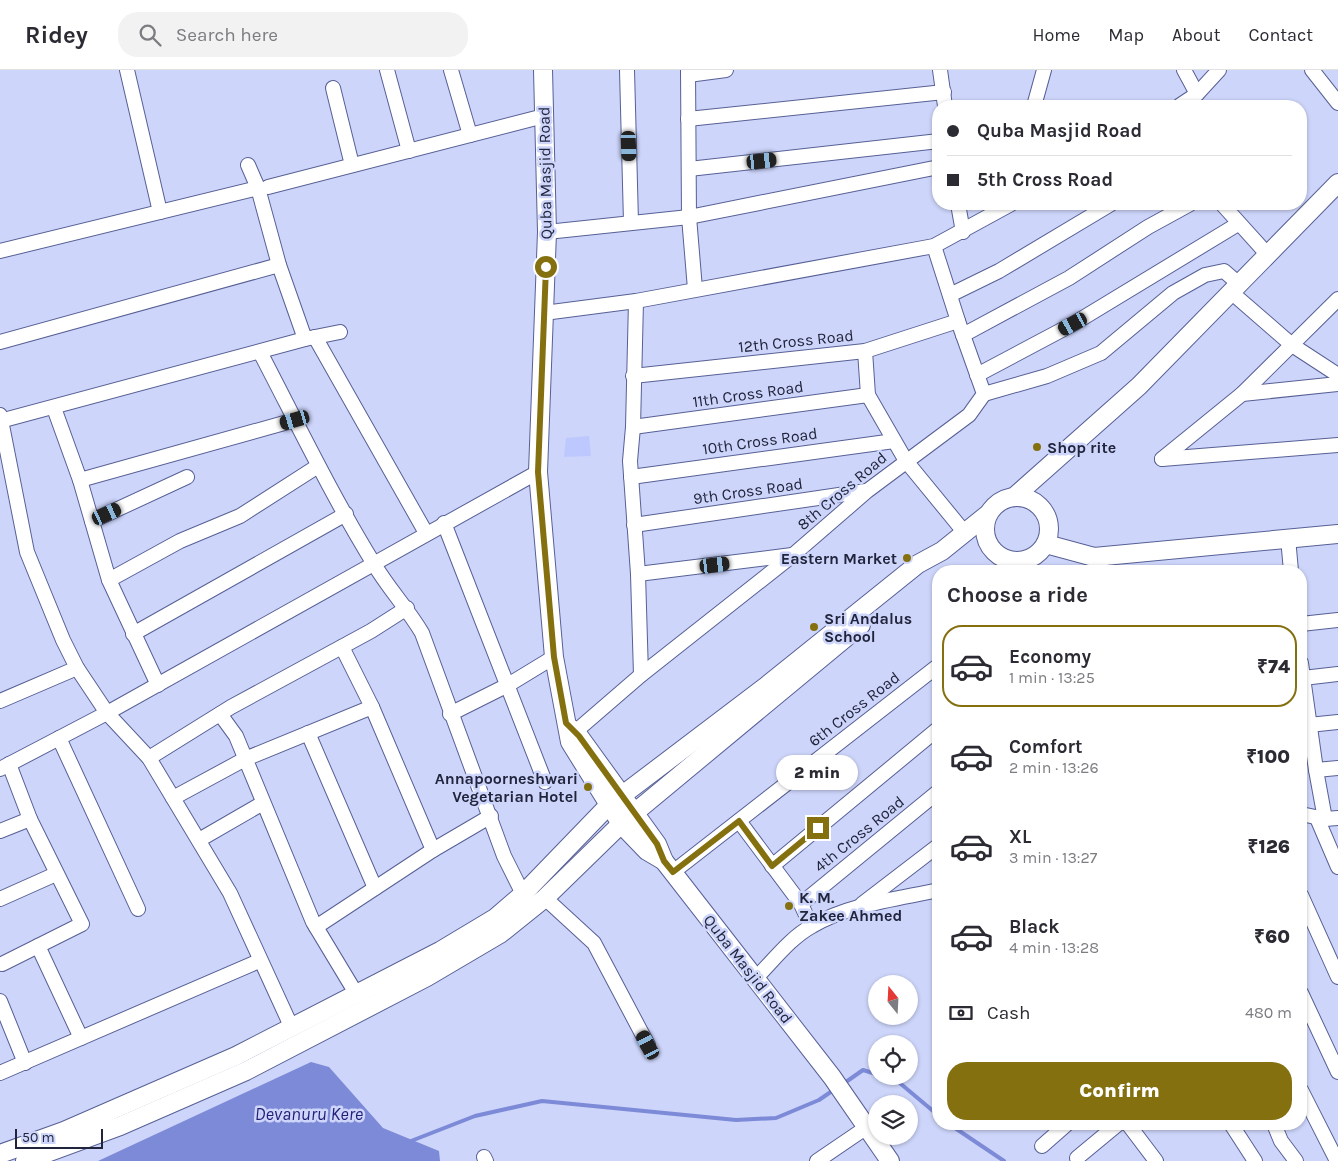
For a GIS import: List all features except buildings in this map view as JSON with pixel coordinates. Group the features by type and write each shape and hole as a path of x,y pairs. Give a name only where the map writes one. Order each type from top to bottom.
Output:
{"street":[{"path":"127,70 160,212"},
{"path":"387,70 409,151"},
{"path":"451,70 470,135"},
{"name":"Quba Masjid Road","path":"543,70 547,232 538,472 554,657 570,728 570,742 628,818 657,844 668,866 832,1077 867,1127"},
{"path":"627,70 631,222"},
{"path":"694,289 689,217 688,73 726,70"},
{"path":"940,70 945,100"},
{"path":"1036,100 1044,70"},
{"path":"1184,70 1197,94"},
{"path":"1188,100 1197,94 1219,70"},
{"path":"1312,70 1338,103"},
{"path":"333,88 352,165"},
{"path":"688,119 944,92"},
{"path":"0,252 544,116"},
{"path":"688,169 932,142"},
{"path":"248,165 263,187 279,265 310,338 426,533"},
{"path":"547,232 689,217 932,168"},
{"path":"1014,497 1127,397 1267,254 1337,186"},
{"path":"959,210 963,232"},
{"path":"544,313 636,301 934,246 1001,210"},
{"path":"950,295 999,271 1101,210"},
{"path":"963,335 1069,278 1148,227 1179,210"},
{"path":"1227,210 1267,254"},
{"path":"977,374 1073,324 1238,224"},
{"path":"934,246 984,394 1047,376 1101,353 1172,293 1205,275 1224,271 1235,288 1292,345 1338,376"},
{"path":"0,342 279,265"},
{"path":"1338,299 1242,394 1162,459 1338,445"},
{"path":"636,301 633,427 630,462 638,574 641,675"},
{"name":"12th Cross Road","path":"633,376 865,351 958,321"},
{"path":"291,1026 259,961 230,893 149,758 107,714 77,668 63,640 27,552 1,419 54,408 310,338 340,332"},
{"path":"865,351 868,395 906,461 965,533"},
{"path":"260,352 318,466 374,566 407,608 422,633 450,714 491,816 504,856 523,894"},
{"path":"1242,394 1338,376"},
{"name":"8th Cross Road","path":"570,728 641,675 793,555 867,491 969,415 984,394"},
{"name":"11th Cross Road","path":"633,427 868,395"},
{"path":"54,408 80,480 109,580 158,685"},
{"path":"80,480 295,420"},
{"name":"10th Cross Road","path":"631,476 894,441"},
{"path":"109,580 180,541 240,516 318,466"},
{"path":"1,963 82,924 4,766 107,714 374,566 426,533 538,472"},
{"path":"92,521 187,477"},
{"name":"9th Cross Road","path":"634,525 867,491"},
{"path":"0,1154 64,1131 236,1056 291,1026 357,995 440,951 496,918 523,894 615,801 765,687 918,564 942,551 1003,500 1024,497 1042,508 1050,525 1046,544 1032,558 1006,565 989,545 985,535 988,514"},
{"path":"134,634 346,514"},
{"path":"444,523 545,782"},
{"path":"1046,544 1094,557 1338,534"},
{"path":"1288,538 1290,565"},
{"path":"25,1161 120,1126 246,1071 427,977 500,934 545,898 628,818 924,573 942,551"},
{"path":"638,574 793,555"},
{"path":"1094,557 1100,565"},
{"path":"149,758 220,714 407,608"},
{"path":"1307,623 1338,620"},
{"path":"342,646 372,708 432,850"},
{"path":"450,714 508,685 554,657"},
{"path":"1,698 77,668"},
{"name":"6th Cross Road","path":"668,866 739,821 932,670"},
{"path":"1307,678 1338,674"},
{"path":"1307,706 1316,770 1338,867"},
{"path":"173,798 245,759 372,708"},
{"path":"220,714 236,736 316,927 357,995"},
{"path":"1309,725 1338,722"},
{"path":"308,733 375,888"},
{"path":"772,866 932,734"},
{"path":"59,738 138,909"},
{"path":"1316,770 1338,768"},
{"name":"4th Cross Road","path":"801,904 932,797"},
{"path":"198,840 263,803"},
{"path":"1307,815 1327,818"},
{"path":"316,927 432,850 491,816"},
{"path":"0,831 30,819"},
{"path":"739,821 801,904 811,926"},
{"path":"858,907 932,850"},
{"path":"0,899 56,874"},
{"path":"756,979 791,942 811,926 858,907 932,891"},
{"path":"545,898 594,943 648,1045"},
{"path":"1307,908 1338,977"},
{"path":"38,946 81,1038"},
{"path":"0,1072 25,1063 259,961"},
{"path":"0,1001 25,1063"},
{"path":"1307,1006 1338,1072"},
{"path":"1307,1102 1334,1158"},
{"path":"817,1161 867,1127 890,1161"},
{"path":"1042,1146 1060,1130"},
{"path":"1077,1158 1111,1130"},
{"path":"1133,1130 1156,1161"},
{"path":"1235,1130 1255,1161"},
{"path":"1276,1130 1281,1141 1296,1161"}],"shaded area":[{"path":"589,436 591,456 564,457 566,438"}],"water":[{"name":"Devanuru Kere","path":"311,1062 329,1067 383,1128 439,1151 440,1161 98,1161"}],"waterway":[{"path":"843,1084 863,1070 868,1072"},
{"path":"902,1085 932,1110"},
{"path":"411,1141 475,1116 542,1101 736,1120 776,1118 819,1100 835,1089"},
{"path":"958,1130 1004,1161"}],"place":[{"name":"Shop rite","path":"1037,447"},
{"name":"Eastern Market","path":"907,558"},
{"name":"Sri Andalus School","path":"814,627"},
{"name":"Annapoorneshwari Vegetarian Hotel","path":"588,787"},
{"name":"K. M. Zakee Ahmed","path":"789,906"}],"route":[{"path":"546,267 538,472 554,657 566,723 579,736 657,844 664,861 673,872 739,821 772,866 818,828"}]}
